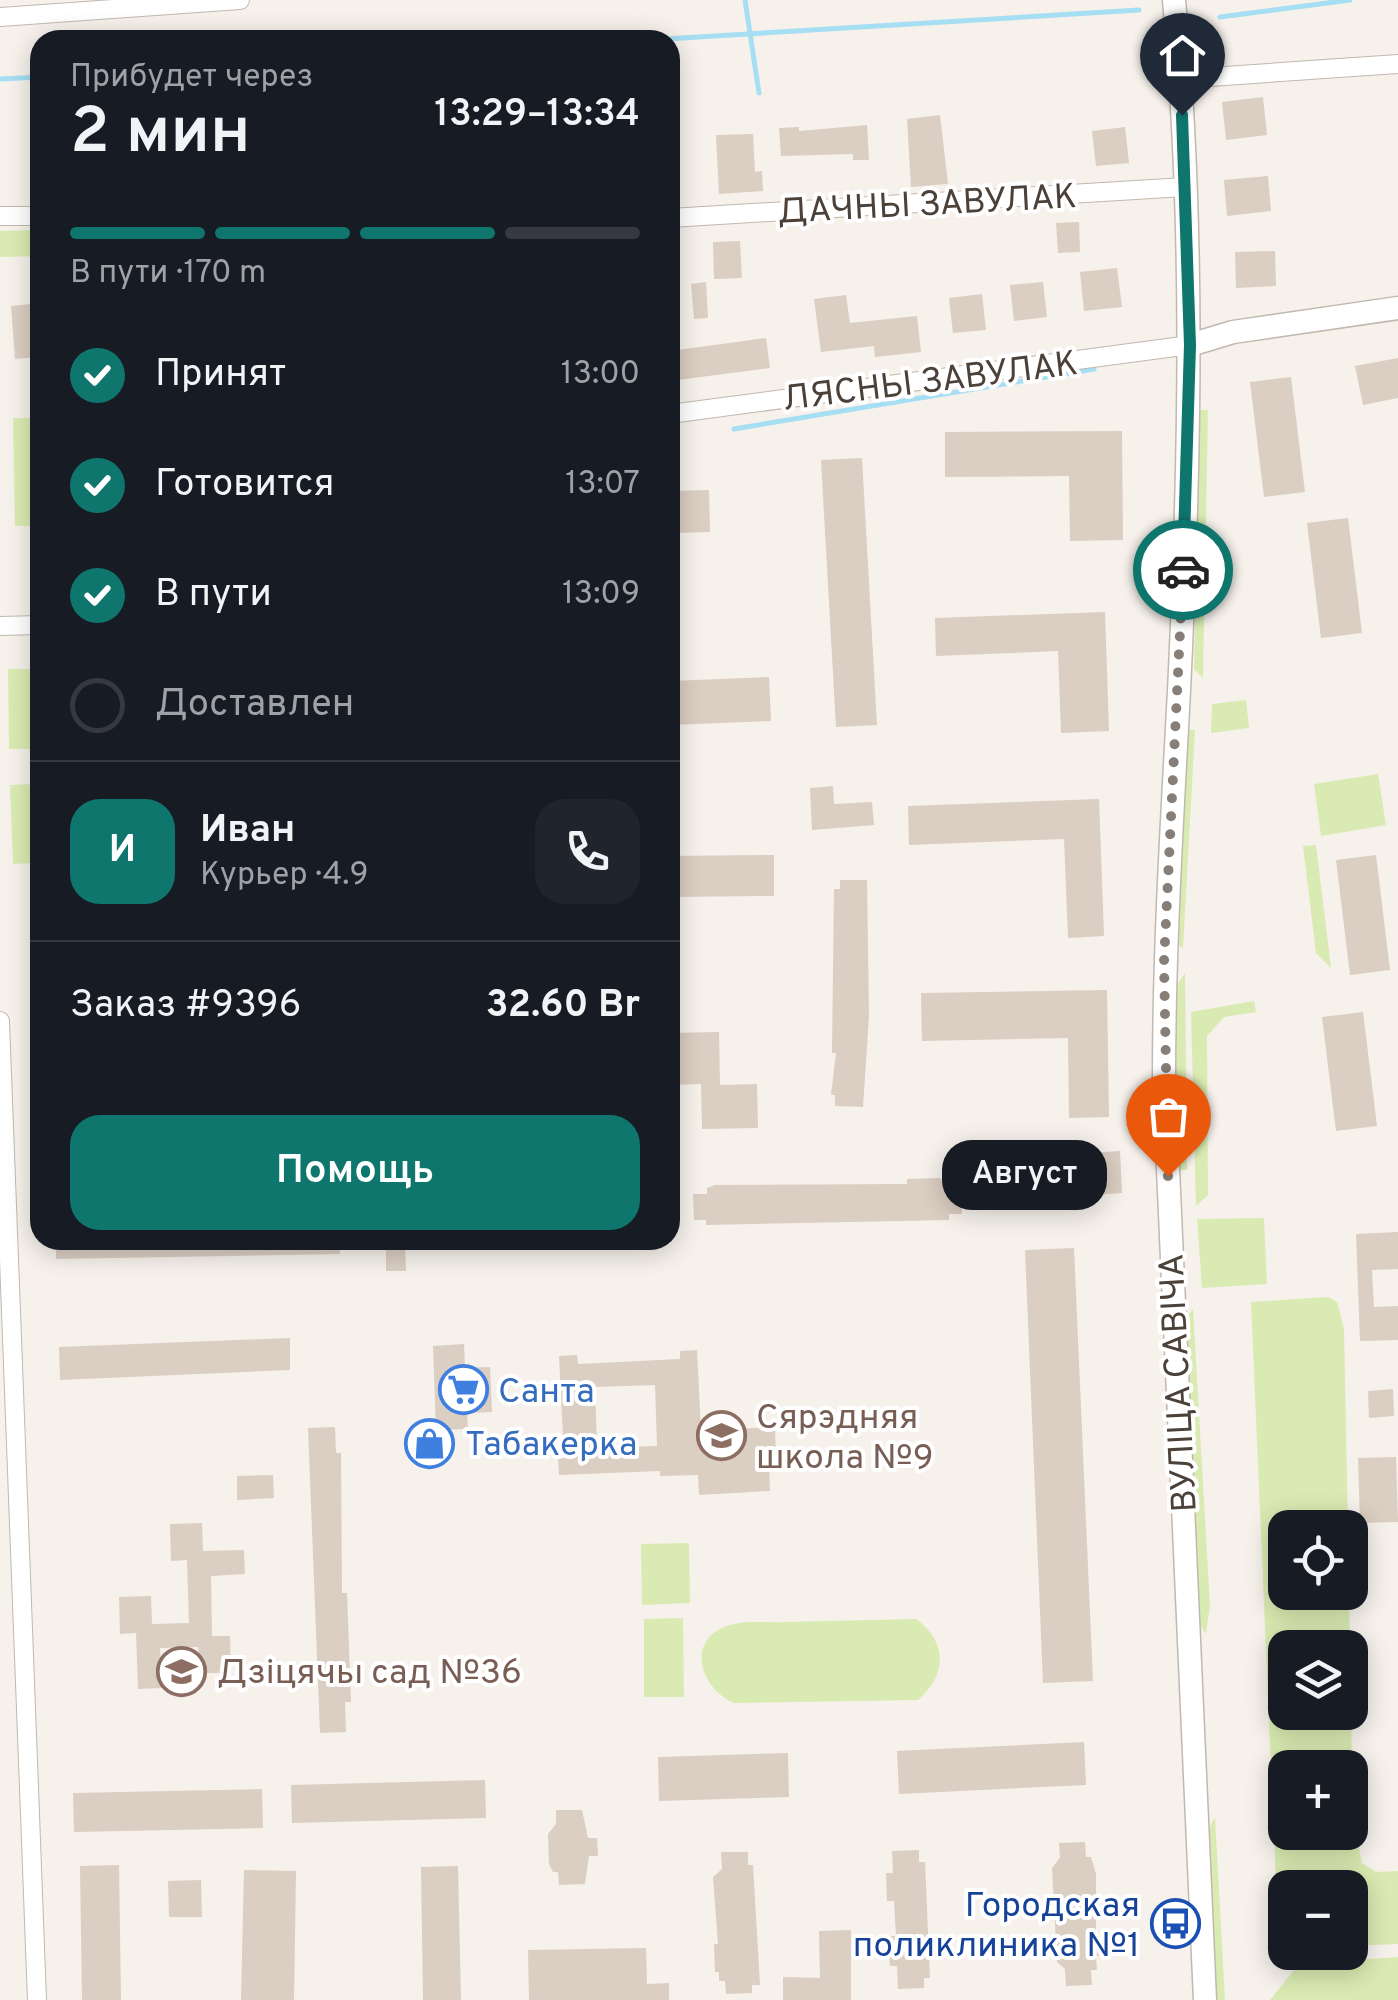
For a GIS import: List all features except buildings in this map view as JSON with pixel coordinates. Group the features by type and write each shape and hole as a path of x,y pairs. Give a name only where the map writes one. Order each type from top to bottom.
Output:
{"street":[{"path":"0,17 240,0"},
{"name":"ВУЛІЦА САВІЧА","path":"1174,0 1181,79 1190,345 1179,690 1164,930 1164,1078 1205,2000"},
{"path":"1181,79 1398,64"},
{"name":"ДАЧНЫ ЗАВУЛАК","path":"680,217 1185,187"},
{"path":"0,216 30,216"},
{"path":"1190,345 1234,332 1398,308"},
{"name":"ЛЯСНЫ ЗАВУЛАК","path":"680,413 1190,345"},
{"path":"0,626 30,625"},
{"path":"0,1021 37,2000"}],"green space":[{"path":"30,230 30,256 0,257 0,231"},
{"path":"1200,410 1208,410 1203,678 1194,669"},
{"path":"13,418 30,418 30,526 15,526"},
{"path":"8,669 30,669 30,749 9,749"},
{"path":"1246,700 1249,728 1211,733 1212,704"},
{"path":"1185,730 1195,730 1183,948 1178,944"},
{"path":"1378,774 1386,825 1321,836 1314,784"},
{"path":"30,784 30,863 13,864 10,785"},
{"path":"1316,845 1331,968 1316,953 1303,846"},
{"path":"1185,973 1187,1170 1177,1170 1176,987"},
{"path":"1254,1001 1256,1012 1224,1017 1207,1036 1208,1195 1196,1206 1191,1012"},
{"path":"1264,1218 1267,1284 1202,1288 1197,1219"},
{"path":"1328,1297 1337,1302 1344,1329 1348,1510 1268,1510 1268,1610 1349,1610 1350,1630 1268,1630 1268,1697 1251,1302"},
{"path":"1193,1309 1210,1606 1206,1634 1199,1624 1186,1318"},
{"path":"689,1543 690,1603 642,1605 641,1544"},
{"path":"683,1618 684,1697 644,1697 644,1619"},
{"path":"916,1619 934,1638 940,1659 934,1680 918,1700 734,1703 712,1686 702,1663 707,1641 716,1631 736,1623"},
{"path":"1269,1730 1351,1730 1352,1750 1270,1750"},
{"path":"1215,1817 1225,2000 1215,2000 1206,1835"},
{"path":"1275,1850 1359,1850 1362,1863 1376,1872 1398,1871 1398,1944 1368,1945 1368,1870 1275,1870"},
{"path":"1398,1957 1398,2000 1270,2000 1294,1970 1368,1970 1368,1959"}],"waterway":[{"path":"745,0 759,93"},
{"path":"1220,17 1350,0"},
{"path":"680,38 1139,10"},
{"path":"0,79 30,78"},
{"path":"734,429 1094,369"}],"way so far":[{"path":"1168,1176 1164,962 1183,570"}],"place":[{"name":"Август","path":"1168,1176"},
{"name":"Санта","path":"463,1390"},
{"name":"Сярэдняя школа №9","path":"721,1436"},
{"name":"Табакерка","path":"430,1443"},
{"name":"Дзіцячы сад №36","path":"182,1671"},
{"name":"Городская поликлиника №1","path":"1175,1924"}],"route":[{"path":"1182,115 1190,345 1183,570"}]}
